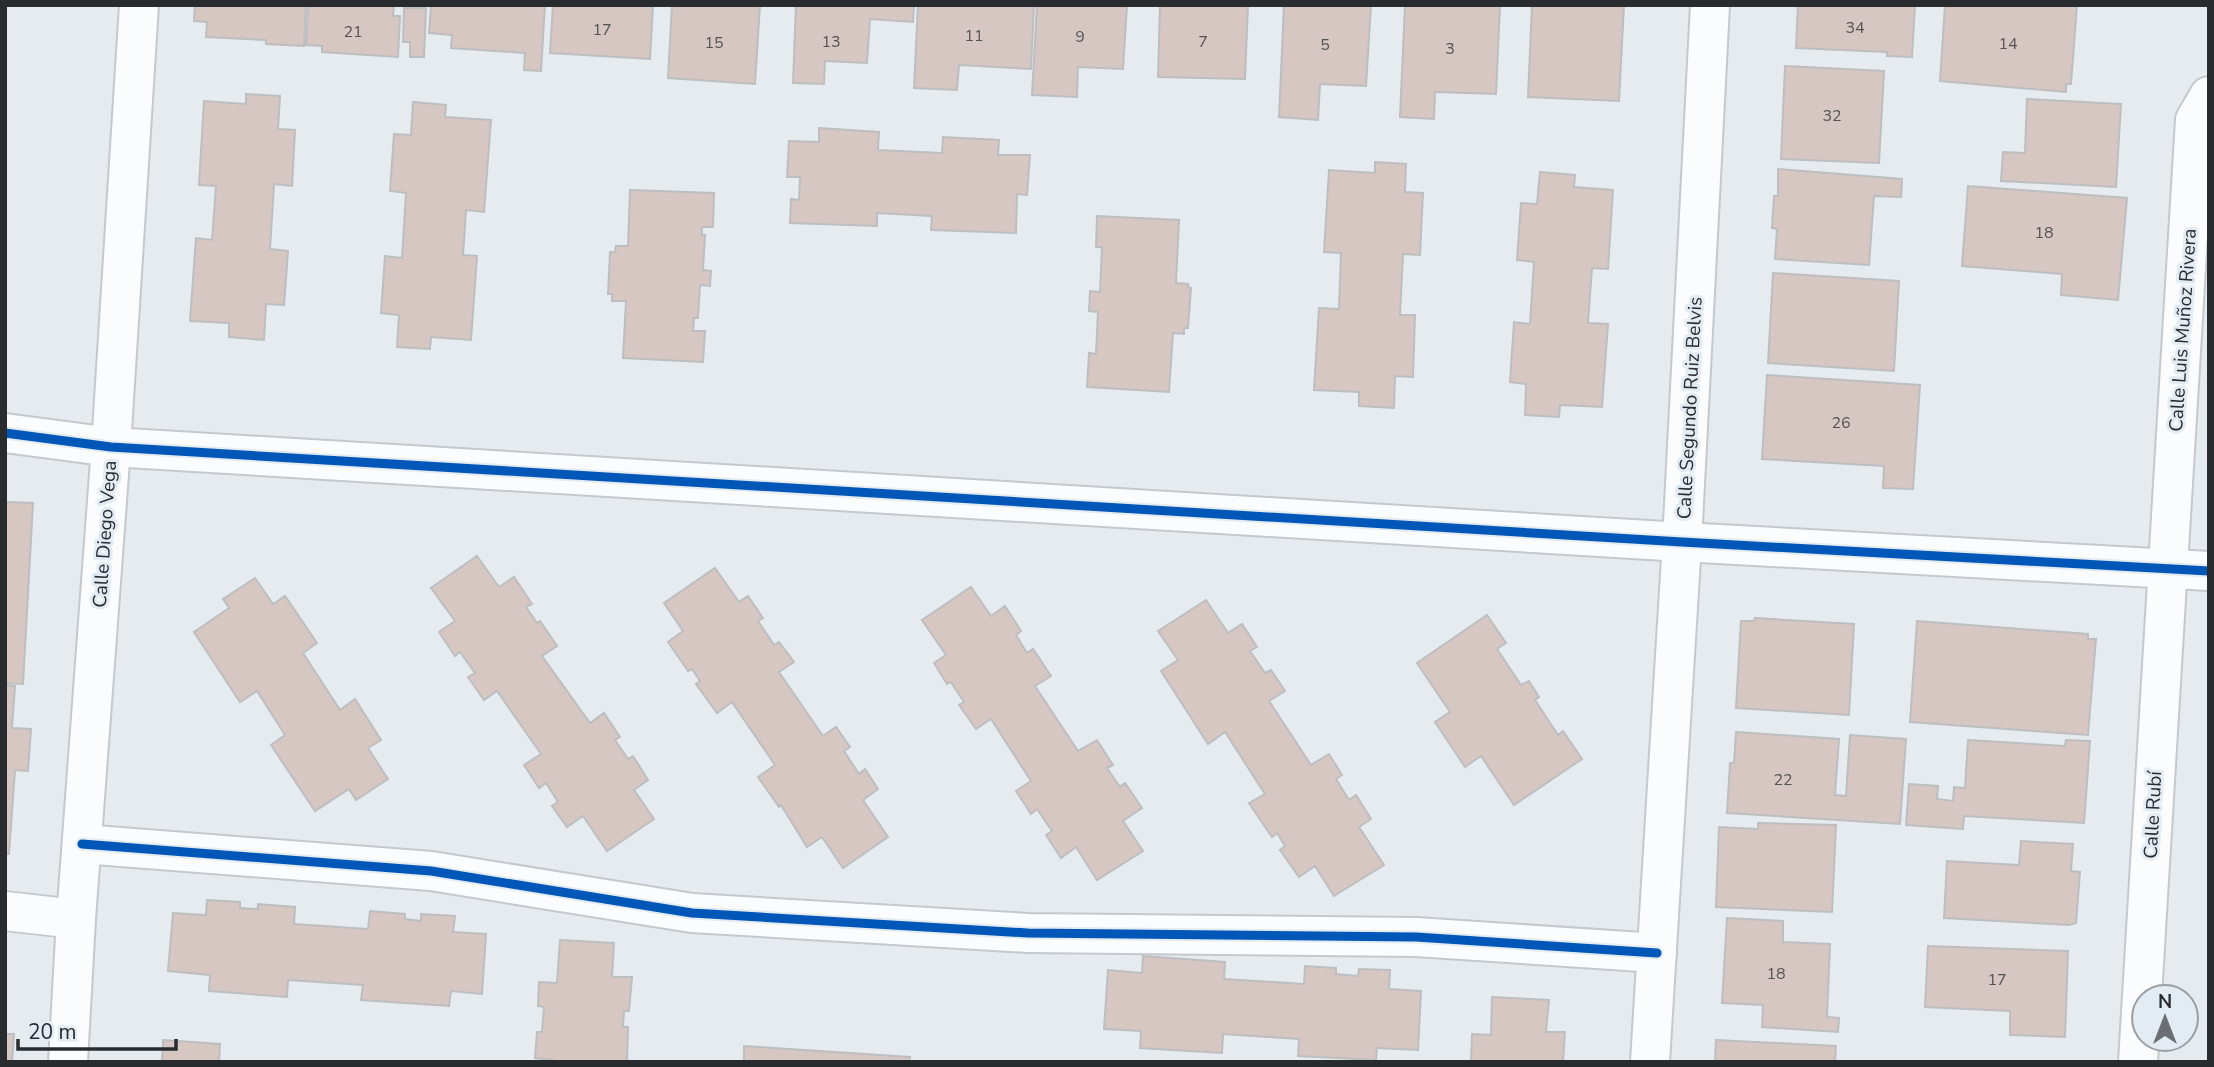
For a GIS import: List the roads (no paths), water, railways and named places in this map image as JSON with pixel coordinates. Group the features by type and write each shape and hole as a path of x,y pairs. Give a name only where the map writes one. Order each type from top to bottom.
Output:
{"street":[{"name":"Calle Diego Vega","path":"68,1062 139,5"},
{"name":"Calle Segundo Ruiz Belvis","path":"1650,1062 1682,542 1710,5"},
{"name":"Calle Luis Muñoz Rivera","path":"2166,568 2195,120 2209,96"},
{"path":"5,433 111,447 1682,542 2209,571"},
{"name":"Calle Rubí","path":"2138,1062 2166,568"},
{"path":"82,844 430,871 692,913 1028,933 1416,937 1657,953"},
{"path":"5,911 76,919"}]}
